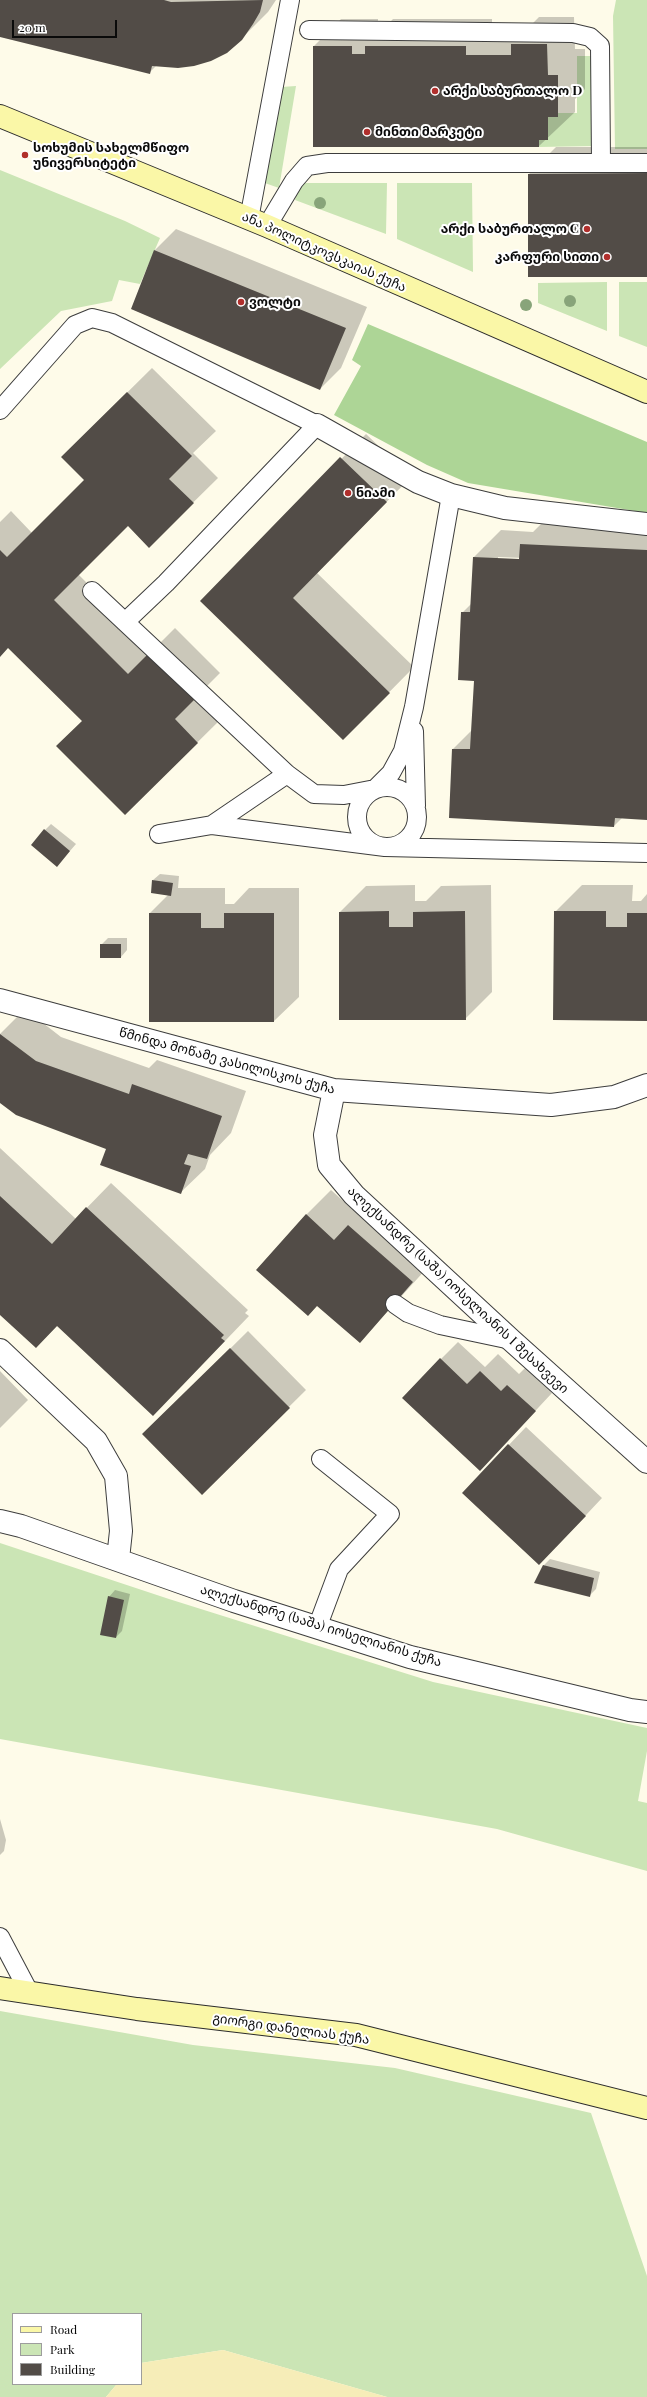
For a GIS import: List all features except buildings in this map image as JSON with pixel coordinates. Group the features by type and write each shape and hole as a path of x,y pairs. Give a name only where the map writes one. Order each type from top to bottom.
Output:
{"street":[{"name":"ანა პოლიტკოვსკაიას ქუჩა","path":"0,116 258,223 647,392"},
{"path":"317,425 418,482 452,495 504,508 647,524"},
{"name":"წმინდა მოწამე ვასილისკოს ქუჩა","path":"0,1000 334,1090 551,1105 614,1097 647,1085"},
{"name":"ალექსანდრე (საშა) იოსელიანის I შესახვევი","path":"334,1090 325,1135 329,1165 354,1195 511,1340 647,1462"},
{"path":"0,1350 96,1441 113,1470 116,1476 121,1531 118,1559"},
{"name":"ალექსანდრე (საშა) იოსელიანის ქუჩა","path":"0,1521 21,1526 118,1559 234,1601 410,1657 630,1710 647,1712"},
{"name":"გიორგი დანელიას ქუჩა","path":"0,1988 137,2009 356,2035 647,2108"}],"lane":[{"path":"258,223 290,0"},
{"path":"310,30 573,33 590,37 600,46 601,162"},
{"path":"258,223 307,166 327,163 647,163"},
{"path":"0,410 76,325 92,318 112,323 317,425 166,583 125,622"},
{"path":"414,707 416,806 418,816 412,835 404,842 385,847 366,839 357,822 357,812 360,802 391,773 403,750 414,707 452,495"},
{"path":"92,591 287,774 314,794 344,795 384,786 403,791 416,806"},
{"path":"212,825 287,774"},
{"path":"159,834 212,825 385,847 647,853"},
{"path":"394,1304 408,1313 440,1325 511,1340"},
{"path":"317,1628 339,1569 390,1514 321,1459"},
{"path":"0,1938 29,1992"}],"green space":[{"path":"616,0 647,0 647,149 615,149 613,16"},
{"path":"577,56 596,56 596,146 539,147 539,140 548,117 558,117 558,113 577,113"},
{"path":"296,86 279,188 262,182 281,87"},
{"path":"0,170 125,221 160,238 140,284 119,280 112,301 61,311 0,369"},
{"path":"303,183 387,183 386,234 295,200 298,187"},
{"path":"397,183 472,183 473,272 397,239"},
{"path":"607,282 607,331 538,303 538,283"},
{"path":"619,282 647,282 647,347 619,336"},
{"path":"368,324 647,442 647,513 468,483 427,465 334,415 361,366 352,360"},
{"path":"0,1543 169,1599 433,1682 647,1728 647,1751 638,1801 647,1803 647,1871 497,1829 0,1739"},
{"path":"0,2011 193,2045 395,2068 591,2113 647,2276 647,2397 387,2397 223,2350 142,2363 142,2313 12,2313 12,2385 116,2385 106,2397 0,2397"}],"sand":[{"path":"223,2350 387,2397 106,2397 116,2385 142,2385 142,2363"}],"place":[{"name":"არქი საბურთალო D","path":"435,91"},
{"name":"მინთი მარკეტი","path":"367,132"},
{"name":"სოხუმის სახელმწიფო უნივერსიტეტი","path":"25,155"},
{"name":"არქი საბურთალო C","path":"587,229"},
{"name":"კარფური სითი","path":"607,257"},
{"name":"ვოლტი","path":"241,302"},
{"name":"ნიამი","path":"348,493"}]}
